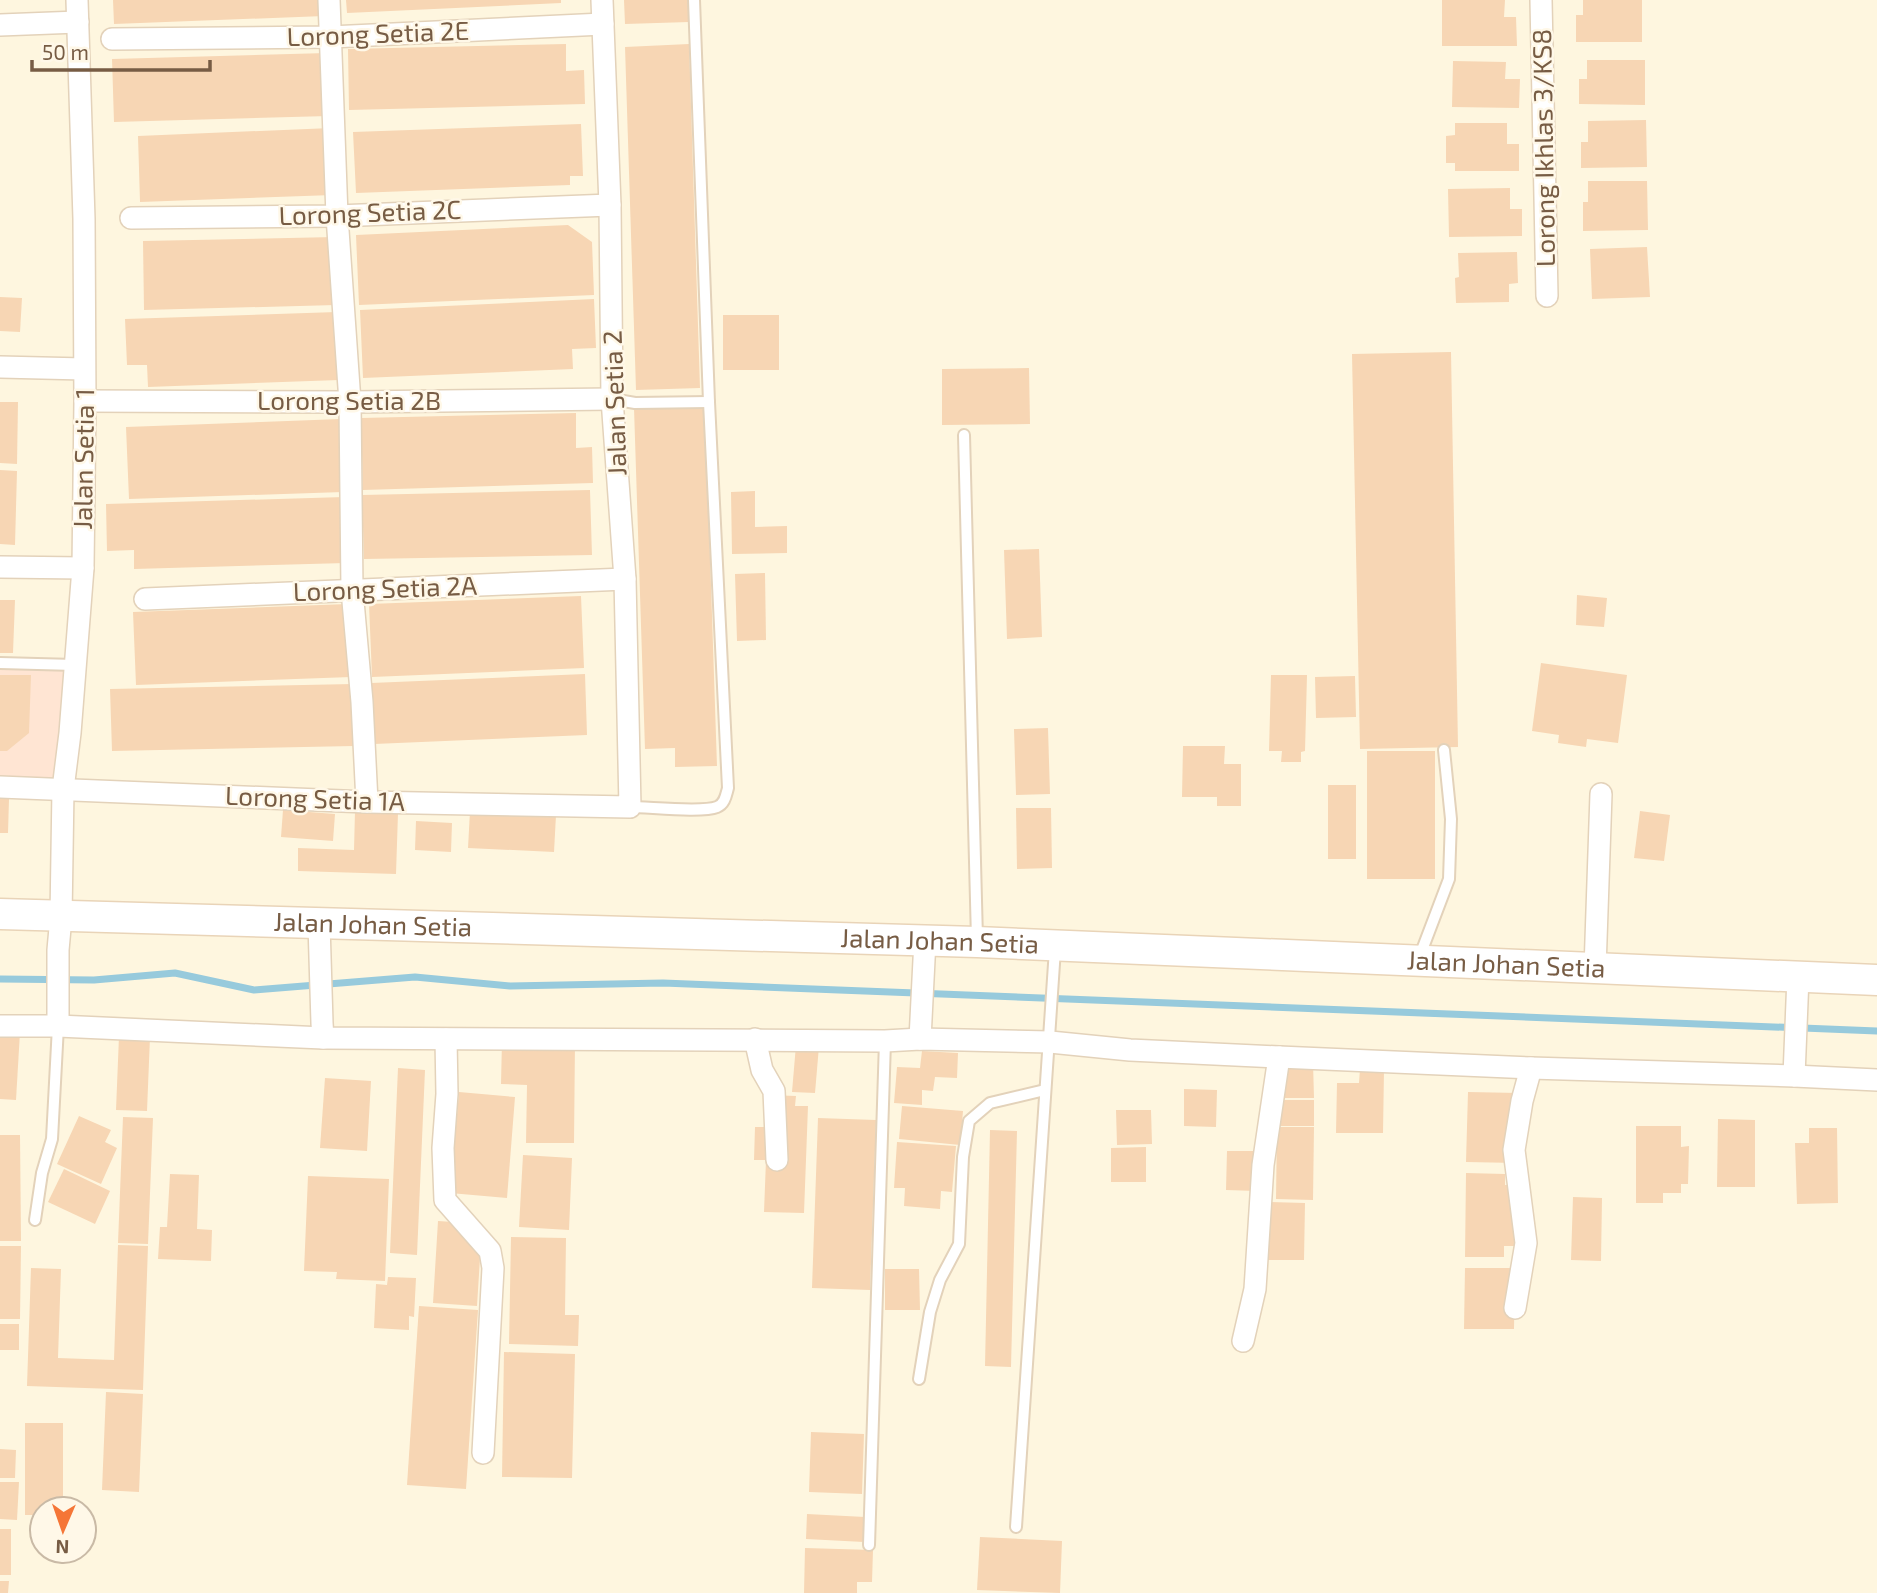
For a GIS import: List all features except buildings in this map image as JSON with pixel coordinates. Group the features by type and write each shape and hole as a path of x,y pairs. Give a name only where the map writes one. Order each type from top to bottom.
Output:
{"main road":[{"name":"Jalan Johan Setia","path":"0,914 925,940 1877,980"}],"street":[{"name":"Jalan Setia 1","path":"58,1020 63,789 83,568 85,219 77,0"},
{"path":"330,0 337,216 350,402 352,590 367,802"},
{"name":"Jalan Setia 2","path":"602,0 610,205 612,399 625,579 630,807"},
{"name":"Lorong Ikhlas 3/KS8","path":"1541,0 1547,296"},
{"path":"0,25 78,22"},
{"name":"Lorong Setia 2E","path":"112,39 330,37 603,24"},
{"name":"Lorong Setia 2C","path":"131,218 337,216 610,205"},
{"path":"0,367 84,369"},
{"name":"Lorong Setia 2B","path":"85,401 612,399"},
{"path":"0,567 83,568"},
{"name":"Lorong Setia 2A","path":"145,599 625,579"},
{"name":"Lorong Setia 1A","path":"0,787 367,802 630,807"},
{"path":"1595,969 1601,794"},
{"path":"319,924 322,1031"},
{"path":"920,1031 925,940"},
{"path":"1794,1070 1798,977"},
{"path":"0,1026 58,1020 446,1039 885,1041 920,1031 1129,1050 1531,1068 1794,1070 1877,1080"},
{"path":"446,1039 447,1094 443,1147 445,1200 489,1251 493,1268 483,1453"},
{"path":"755,1039 762,1070 774,1091 777,1160"},
{"path":"1243,1341 1255,1289 1263,1165 1279,1057"},
{"path":"1515,1308 1526,1243 1514,1150 1522,1101 1531,1068"}],"lane":[{"path":"630,807 716,807 722,803 728,788 709,402 694,0"},
{"path":"612,399 635,403 709,402"},
{"path":"964,435 977,942"},
{"path":"0,663 75,665"},
{"path":"1418,961 1449,879 1451,819 1444,750"},
{"path":"1016,1527 1055,946"},
{"path":"35,1220 42,1173 52,1139 58,1020"},
{"path":"869,1545 885,1041"},
{"path":"919,1379 930,1312 940,1280 959,1244 962,1157 969,1121 990,1103 1045,1090"}],"shaded area":[{"path":"0,669 68,671 55,779 0,778"}],"waterway":[{"path":"0,979 94,980 175,973 254,990 415,977 510,986 663,983 1877,1031"}]}
